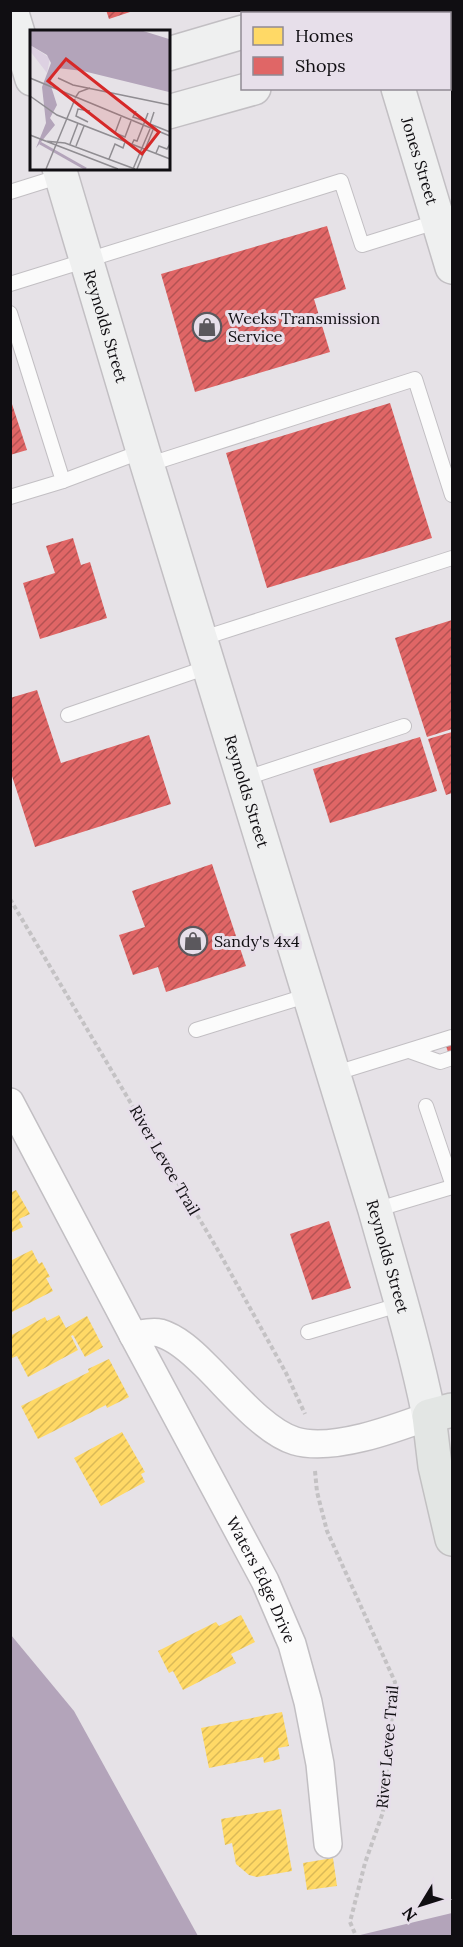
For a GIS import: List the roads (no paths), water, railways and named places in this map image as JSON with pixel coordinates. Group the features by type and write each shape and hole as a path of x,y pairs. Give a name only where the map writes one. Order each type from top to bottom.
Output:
{"main road":[{"path":"11,10 30,72"},
{"path":"170,53 241,33"},
{"path":"170,111 247,90"},
{"name":"Jones Street","path":"399,90 453,267"},
{"name":"Reynolds Street","path":"60,172 204,653 375,1210 422,1382 441,1413"},
{"path":"441,1413 435,1466 453,1539"}],"street":[{"name":"Waters Edge Drive","path":"10,1102 265,1581 292,1644 308,1702 318,1754 328,1844"},
{"path":"133,1335 158,1333 177,1341 196,1356 260,1419 277,1433 295,1441 312,1444 342,1441 394,1429 441,1413"}],"lane":[{"path":"10,192 60,172"},
{"path":"10,284 341,181 362,245 439,221"},
{"path":"10,313 63,481"},
{"path":"10,497 415,379 453,495"},
{"path":"68,715 204,653 453,558"},
{"path":"243,779 405,726"},
{"path":"196,1030 309,995"},
{"path":"333,1074 453,1037"},
{"path":"409,1051 440,1062 453,1058"},
{"path":"375,1210 453,1185 426,1106"},
{"path":"308,1332 402,1304"}],"place":[{"name":"Weeks Transmission Service","path":"207,327"},
{"name":"Sandy's 4x4","path":"193,941"}]}
